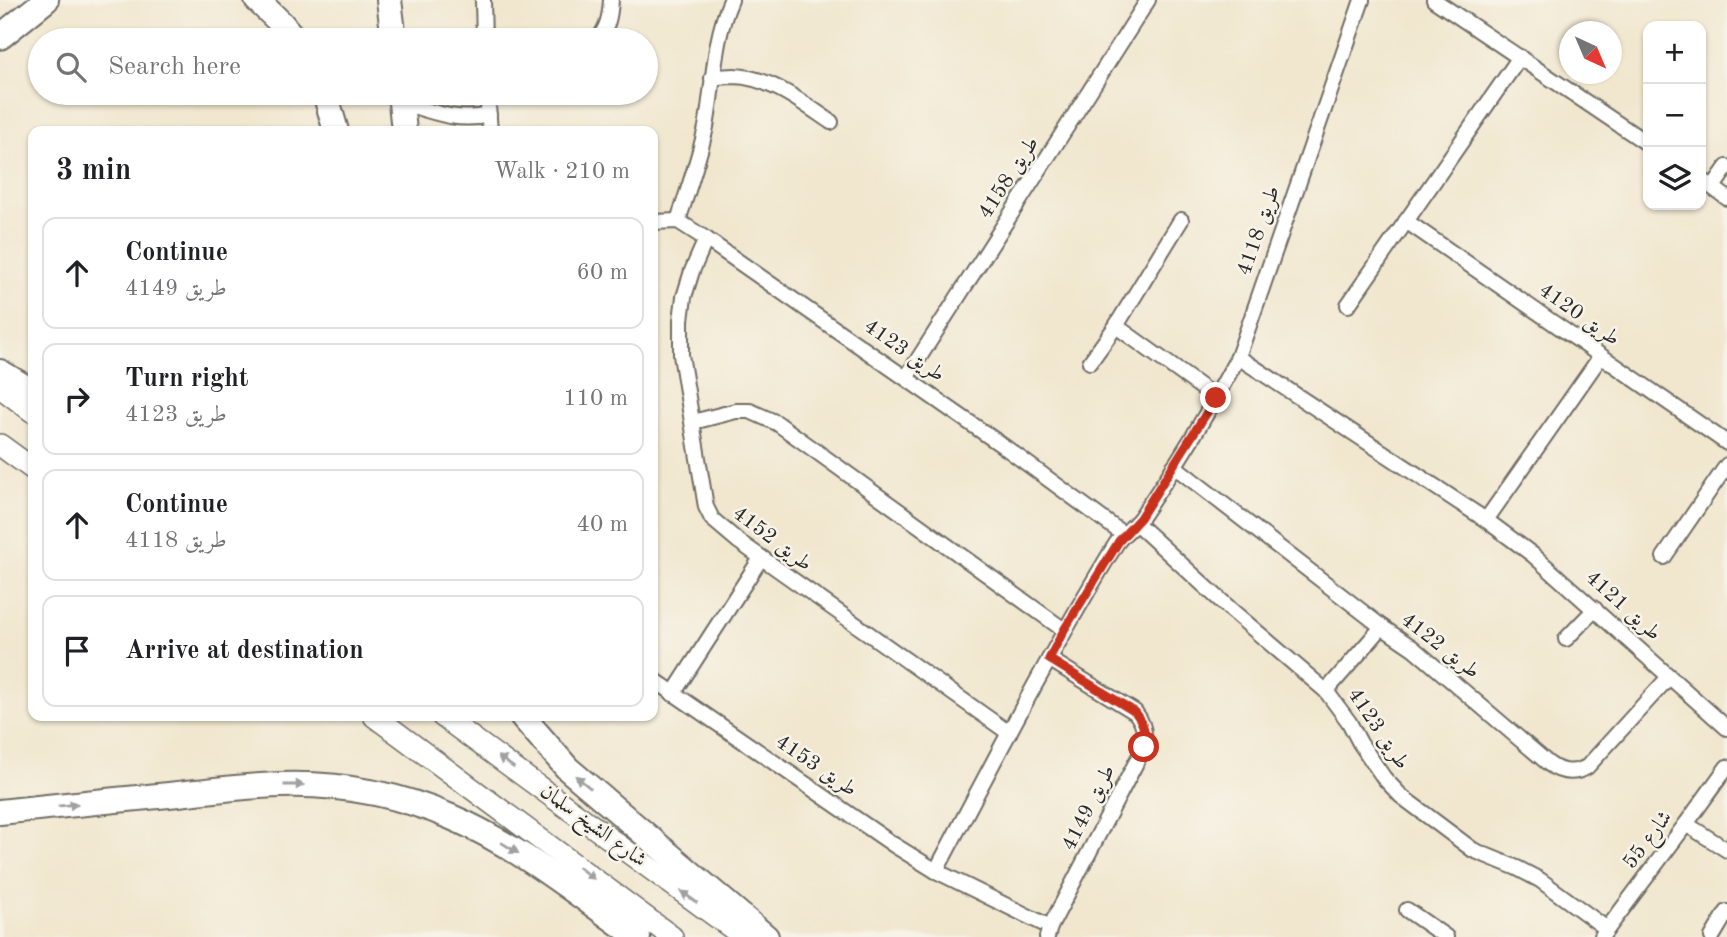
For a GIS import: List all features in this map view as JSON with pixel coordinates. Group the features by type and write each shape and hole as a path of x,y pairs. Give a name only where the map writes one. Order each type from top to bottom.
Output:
{"highway":[{"path":"0,22 19,0"},
{"path":"0,37 46,0"},
{"path":"257,0 285,28"},
{"path":"389,0 392,28"},
{"path":"329,105 335,126"},
{"path":"401,105 403,126"},
{"path":"0,372 28,389"},
{"path":"526,721 568,769 766,937"},
{"path":"0,811 279,785 329,786 378,793 440,813 499,842 537,865 638,937"}],"main road":[{"path":"0,387 28,408"},
{"path":"0,445 28,465"},
{"name":"شارع الشيخ سلمان","path":"381,721 672,937"},
{"name":"شارع الشيخ سلمان","path":"449,721 744,937"}],"street":[{"path":"483,0 484,28"},
{"path":"606,28 611,0"},
{"path":"658,222 678,221 701,149 718,37 731,0"},
{"name":"طريق 4158","path":"906,378 1148,0"},
{"name":"طريق 4118","path":"1174,466 1238,357 1362,0"},
{"path":"1434,0 1643,141"},
{"path":"1348,305 1520,57"},
{"path":"712,78 748,77 797,99 831,122"},
{"path":"420,105 458,118 489,116"},
{"path":"488,105 490,126"},
{"path":"1727,167 1707,183 1727,198"},
{"path":"1090,362 1116,326 1181,220"},
{"name":"طريق 4123","path":"678,221 1006,448 1123,534"},
{"name":"طريق 4120","path":"1406,221 1727,443"},
{"name":"طريق 4152","path":"706,239 684,297 681,355 706,507 712,519 761,558 1009,733"},
{"path":"1116,326 1216,398"},
{"path":"1486,520 1601,356"},
{"name":"طريق 4121","path":"1238,357 1486,520 1533,555 1727,728"},
{"path":"693,422 736,411 750,411 777,423 1064,630"},
{"path":"1664,557 1727,465"},
{"path":"936,871 1064,630 1123,534 1136,523 1174,466"},
{"name":"طريق 4122","path":"1174,466 1413,648 1549,764 1561,771 1587,767 1669,677"},
{"name":"طريق 4123","path":"1136,523 1230,609 1326,691 1384,778 1401,796 1473,850 1540,880 1604,933"},
{"path":"673,694 761,558"},
{"path":"1566,639 1595,609"},
{"path":"1326,691 1382,627"},
{"name":"طريق 4149","path":"1049,659 1135,712 1145,737 1144,747 1049,932"},
{"name":"طريق 4153","path":"658,683 894,845 936,871 1049,932"},
{"name":"شارع 55","path":"1604,933 1727,767"},
{"path":"1686,824 1727,850"},
{"path":"1406,910 1446,937"},
{"path":"1712,937 1727,912"}],"route":[{"path":"1144,747 1144,727 1135,712 1049,659 1123,534 1140,518 1216,398"}]}
